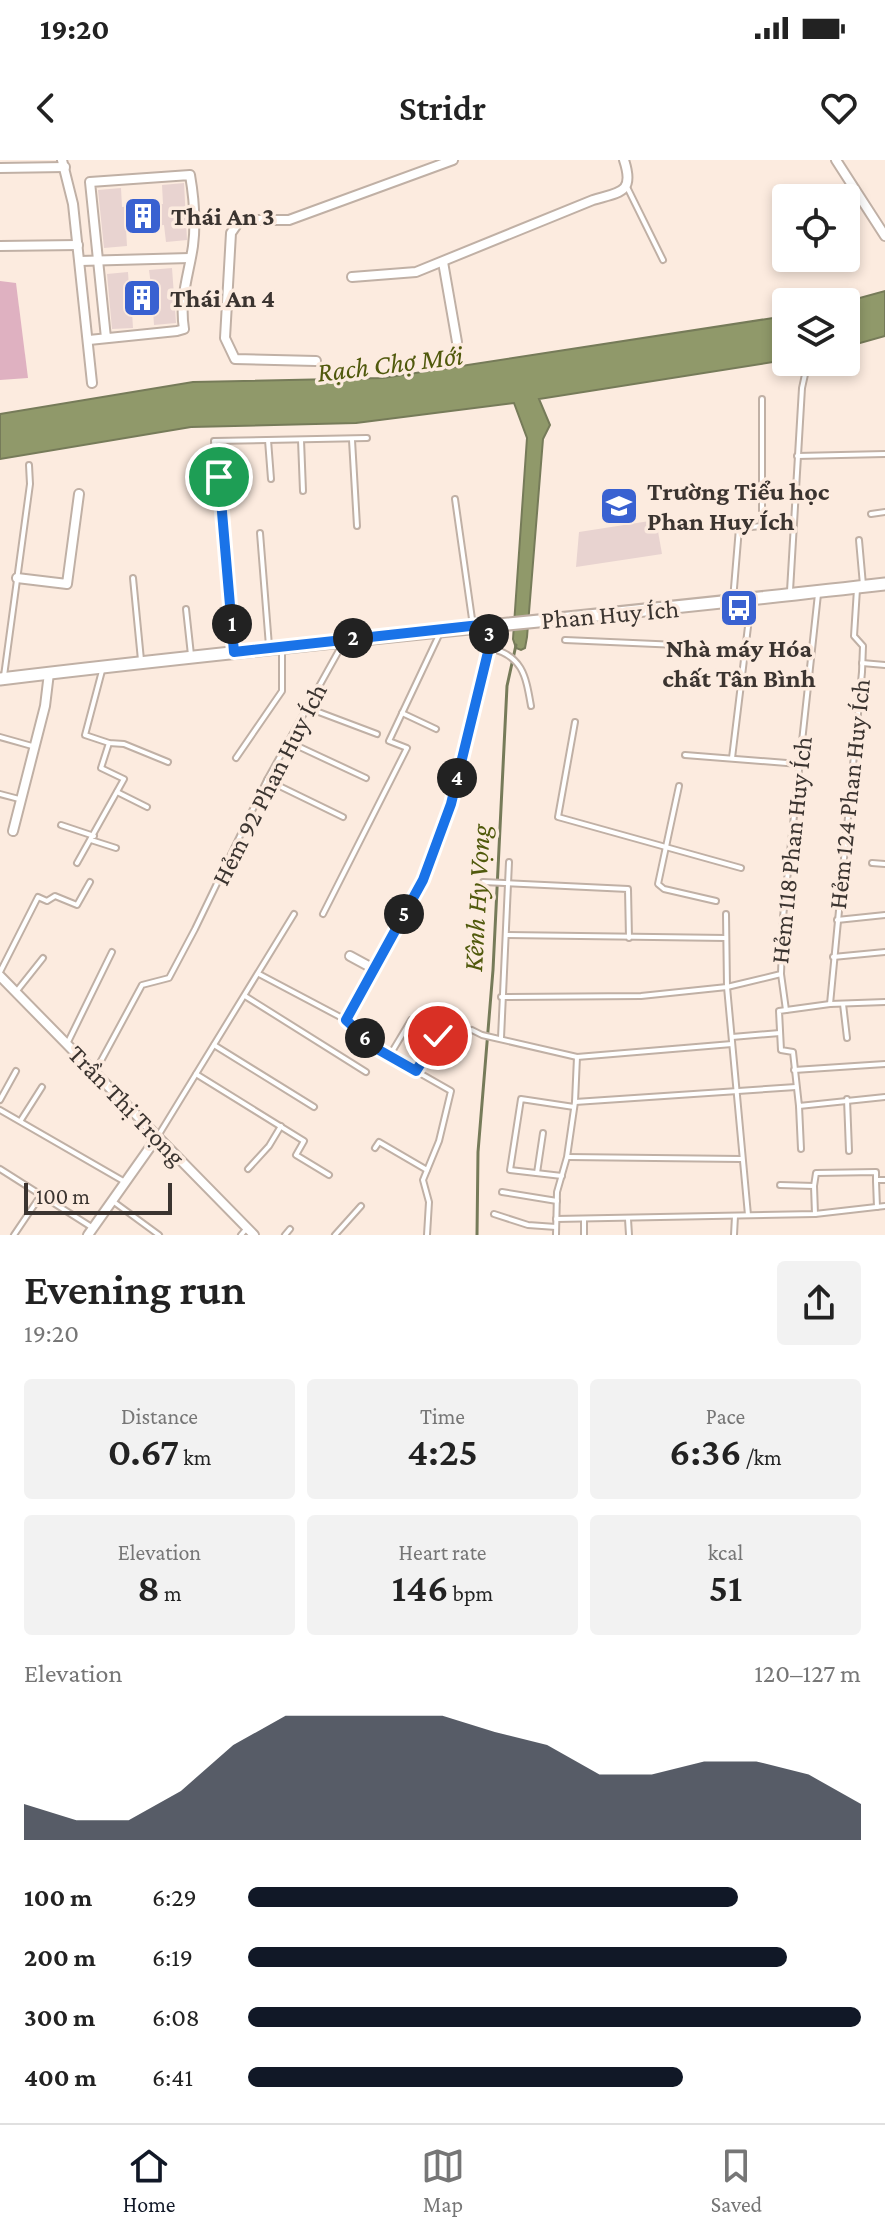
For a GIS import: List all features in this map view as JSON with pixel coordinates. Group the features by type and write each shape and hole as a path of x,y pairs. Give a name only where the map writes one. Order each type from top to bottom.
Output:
{"main road":[{"name":"Phan Huy Ích","path":"2,678 345,639 733,602 885,584"}],"street":[{"path":"316,361 235,359 225,338 231,233 234,226 240,220 289,220 453,160"},
{"path":"352,277 416,272 627,187 629,180 624,160"},
{"path":"836,160 885,236"},
{"path":"0,168 63,163 73,204 92,383"},
{"path":"89,340 184,329 182,303 193,246 195,204 190,175 90,182 106,338"},
{"path":"0,246 78,245"},
{"path":"80,261 190,258"},
{"path":"443,262 457,342"},
{"path":"17,578 67,584 79,494"},
{"path":"346,1020 423,880 451,804 489,648 492,624"},
{"path":"13,831 45,706 49,673"},
{"path":"350,956 374,969"},
{"name":"Trần Thị Trọng","path":"0,974 158,1136 244,1231 254,1235"},
{"path":"90,1232 158,1136"}],"lane":[{"path":"627,187 663,260"},
{"path":"790,593 805,376"},
{"path":"733,602 739,528 762,526 762,399"},
{"path":"234,652 214,441 367,438"},
{"path":"268,440 271,479"},
{"path":"301,440 303,491"},
{"path":"352,440 357,526"},
{"path":"797,456 885,454"},
{"path":"2,678 30,484 29,465"},
{"path":"455,499 473,626"},
{"path":"871,514 885,512"},
{"path":"236,758 282,691 260,533"},
{"name":"Hẻm 124 Phan Huy Ích","path":"830,1004 862,663 863,646 854,636 860,586 859,540"},
{"path":"133,578 141,662"},
{"name":"Hẻm 118 Phan Huy Ích","path":"501,997 641,996 727,987 781,974 783,917 818,592"},
{"path":"732,758 752,599"},
{"path":"186,609 191,656"},
{"path":"323,914 407,748 389,741 442,629"},
{"name":"Hẻm 92 Phan Huy Ích","path":"95,1072 142,985 169,978 267,780 345,639"},
{"path":"565,640 678,645"},
{"path":"489,648 501,650 525,671 531,706"},
{"path":"862,663 885,665"},
{"path":"103,666 85,735 124,744 168,762"},
{"path":"308,708 377,734"},
{"path":"402,713 436,729"},
{"path":"575,722 558,817 741,868"},
{"path":"0,737 35,746"},
{"path":"289,742 366,778"},
{"path":"77,863 124,779 101,768 109,743"},
{"path":"685,755 799,764"},
{"path":"267,780 343,817"},
{"path":"679,786 658,884 664,889 716,901"},
{"path":"117,792 147,807"},
{"path":"0,794 21,800"},
{"path":"61,825 116,848"},
{"path":"501,1038 509,862"},
{"path":"872,863 885,864"},
{"path":"0,974 38,897 47,901 55,896 77,905 90,882"},
{"path":"483,882 628,889 629,938"},
{"path":"158,1136 294,914"},
{"path":"726,914 727,987 748,1215"},
{"path":"837,920 885,915"},
{"path":"506,935 726,938"},
{"path":"67,1044 112,952"},
{"path":"833,957 885,952"},
{"path":"16,992 43,958"},
{"path":"259,974 346,1020 379,1050 451,1091 439,1141 423,1180 429,1202 427,1235"},
{"path":"781,974 786,1010"},
{"path":"245,996 366,1072"},
{"path":"801,1149 793,1058 791,1051 781,1051 779,1011 830,1004 885,1002"},
{"path":"843,1004 847,1038"},
{"path":"389,1056 411,1020"},
{"path":"472,1030 577,1057 732,1044"},
{"path":"732,1037 780,1033"},
{"path":"416,1071 438,1036"},
{"path":"214,1045 314,1107"},
{"path":"556,1235 557,1201 575,1105 577,1057"},
{"path":"794,1070 885,1064"},
{"path":"0,1100 16,1071"},
{"path":"196,1074 304,1141 296,1155 329,1175"},
{"path":"21,1120 42,1087"},
{"path":"562,1176 510,1170 521,1099 575,1105 797,1087"},
{"path":"799,1106 885,1097"},
{"path":"847,1099 849,1151"},
{"path":"0,1110 125,1182"},
{"path":"248,1169 269,1146 281,1126"},
{"path":"537,1173 543,1133"},
{"path":"375,1148 379,1142 427,1170"},
{"path":"567,1157 741,1159"},
{"path":"0,1169 90,1232"},
{"path":"815,1214 816,1173 876,1172 877,1207"},
{"path":"876,1180 885,1180"},
{"path":"780,1185 814,1186"},
{"path":"502,1192 557,1201"},
{"path":"14,1235 41,1195"},
{"path":"112,1200 159,1235"},
{"path":"335,1235 361,1206"},
{"path":"556,1219 815,1214 885,1206"},
{"path":"494,1214 528,1225 556,1227"},
{"path":"734,1235 735,1216"},
{"path":"584,1219 584,1235"},
{"path":"628,1219 629,1235"},
{"path":"285,1235 290,1229"}],"shaded area":[{"path":"0,281 16,283 28,378 0,380"},
{"path":"885,291 885,336 860,343 860,298"},
{"name":"Rạch Chợ Mới","path":"772,318 772,362 539,399 550,425 543,439 527,637 525,648 521,650 516,648 513,639 527,438 514,403 356,423 191,427 0,459 0,414 193,382 383,378"}],"building":[{"name":"Thái An 3","path":"184,183 187,240 166,242 164,225 126,228 127,246 104,248 98,190 121,188 122,207 163,204 162,185"},
{"name":"Thái An 4","path":"172,268 176,323 154,325 153,310 132,312 133,328 112,329 107,274 128,272 129,287 151,285 149,270"},
{"name":"Trường Tiểu học Phan Huy Ích","path":"656,520 662,554 576,567 579,532"}],"waterway":[{"name":"Kênh Hy Vọng","path":"477,1235 478,1152 493,970 507,686 516,645"}],"place":[{"name":"Thái An 3","path":"143,216"},
{"name":"Thái An 4","path":"142,298"},
{"name":"Trường Tiểu học Phan Huy Ích","path":"619,506"},
{"name":"Nhà máy Hóa chất Tân Bình","path":"739,608"}],"route":[{"path":"219,477 234,652 489,624 489,648 451,804 423,880 346,1020 379,1050 416,1071 438,1036"}]}
